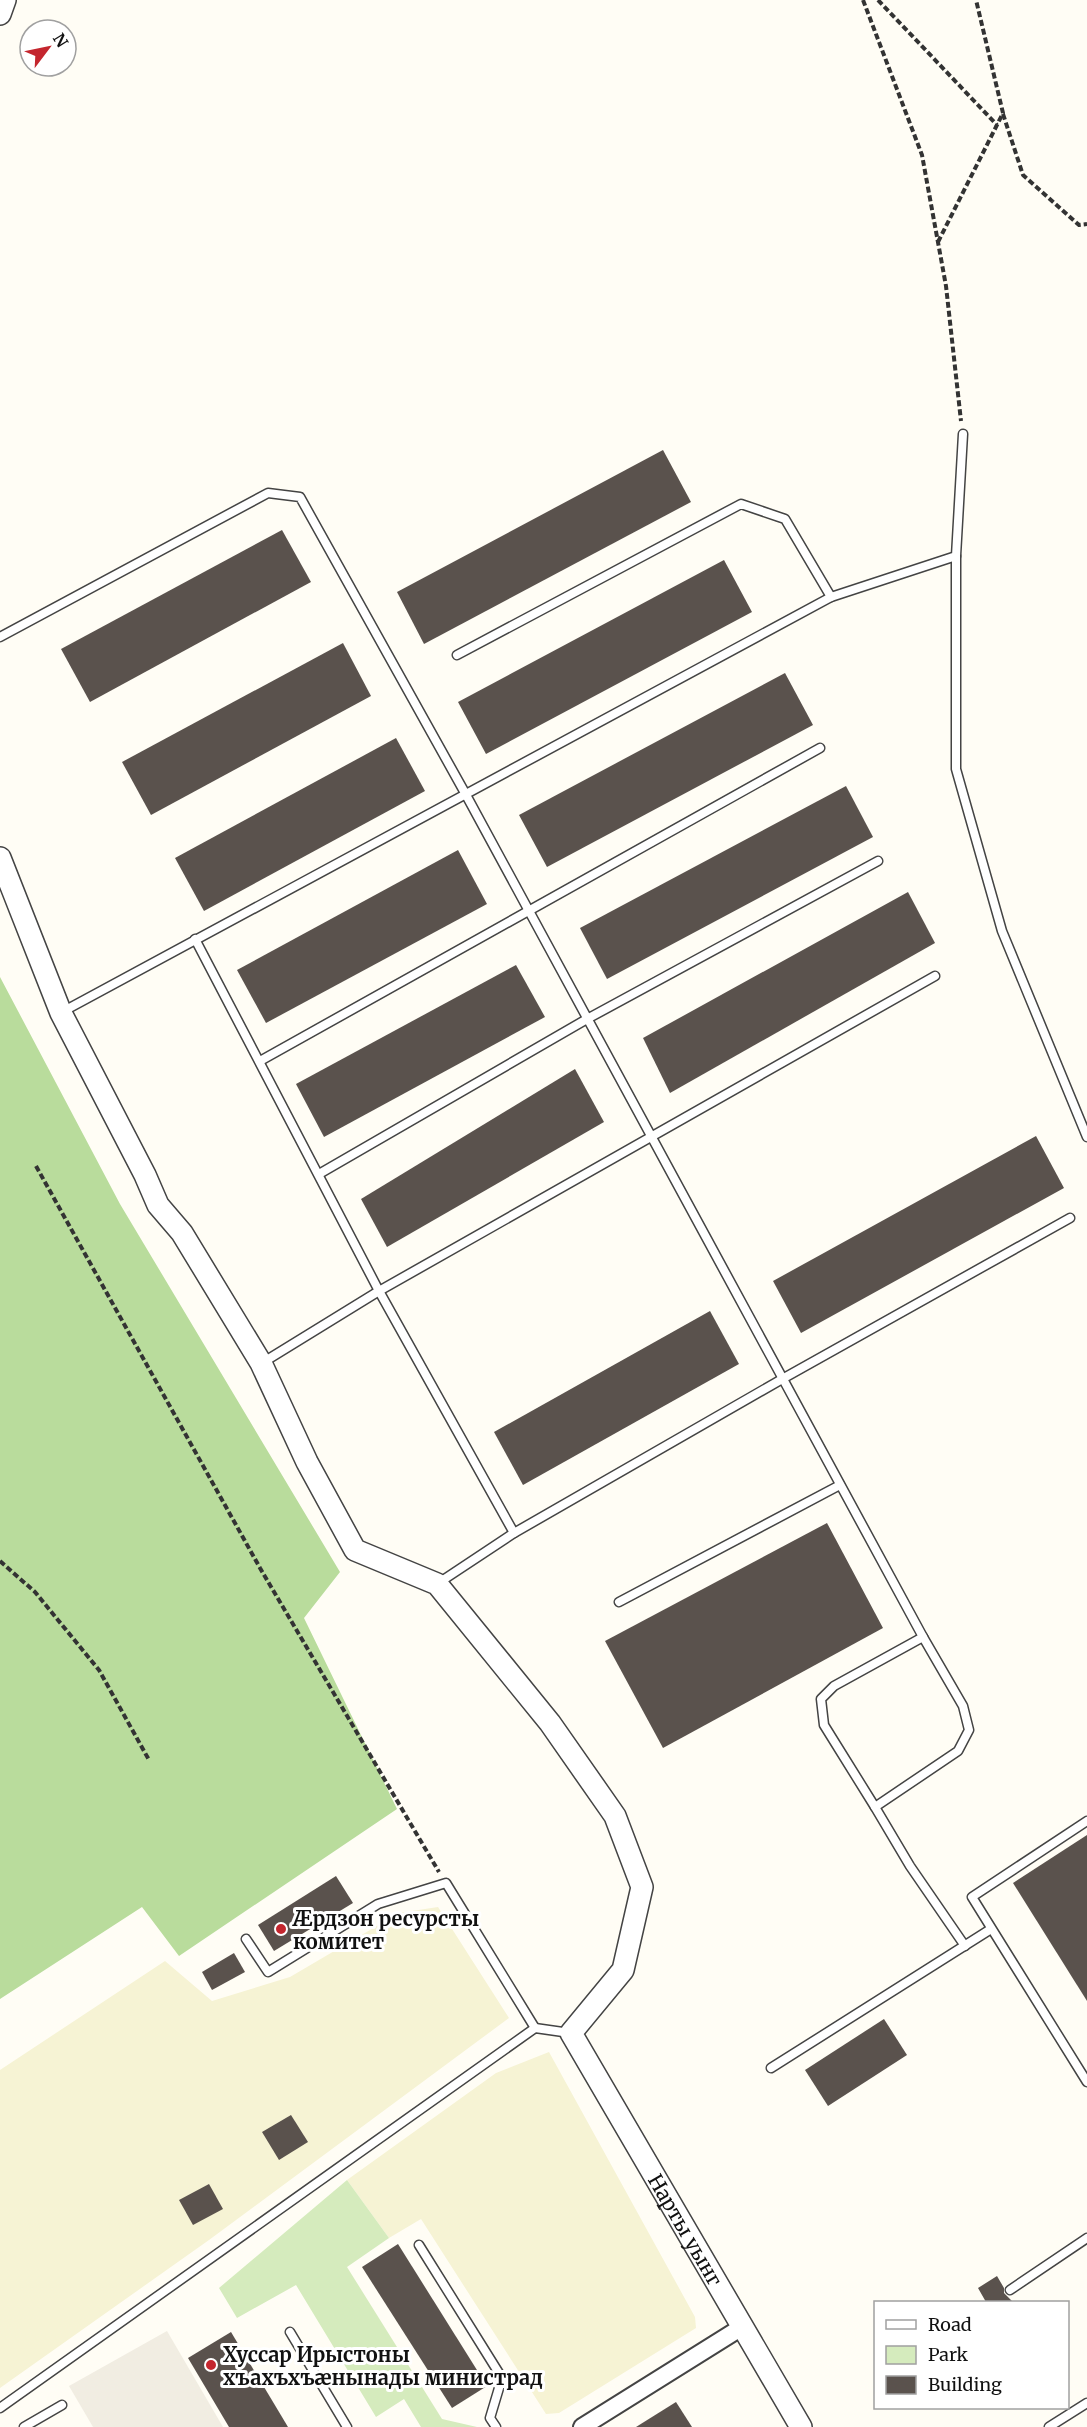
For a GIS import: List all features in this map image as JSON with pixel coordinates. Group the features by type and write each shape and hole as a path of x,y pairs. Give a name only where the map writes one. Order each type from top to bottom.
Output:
{"street":[{"path":"0,14 5,0"},
{"path":"0,858 61,1013 145,1175 158,1205 182,1233 261,1364 307,1462 355,1550 437,1584 550,1723 615,1816 642,1887 623,1970 571,2033"},
{"name":"Нарты уынг","path":"571,2033 801,2427"},
{"path":"582,2427 742,2327"}],"lane":[{"path":"963,434 956,556 956,769 1002,930 1087,1137"},
{"path":"0,637 268,493 300,497 465,793 840,1485 963,1706 969,1730 958,1750 875,1807"},
{"path":"457,655 741,504 785,519 831,597"},
{"path":"61,1013 831,597 956,556"},
{"path":"260,1061 820,748"},
{"path":"319,1174 587,1019 878,861"},
{"path":"195,939 379,1291 513,1533"},
{"path":"261,1364 379,1291 935,976"},
{"path":"437,1584 513,1533 1070,1218"},
{"path":"619,1602 840,1485"},
{"path":"923,1637 834,1686 821,1699 824,1725 910,1866 965,1946"},
{"path":"1087,1821 972,1897 1087,2082"},
{"path":"246,1939 268,1972 378,1904 446,1883 536,2028"},
{"path":"771,2068 991,1929"},
{"path":"0,2408 536,2028 571,2033"},
{"path":"1010,2290 1087,2238"},
{"path":"419,2245 502,2378 490,2418 496,2427"},
{"path":"290,2332 347,2427"},
{"path":"1049,2427 1087,2403"},
{"path":"24,2427 62,2405"}],"path":[{"path":"863,0 922,155 947,295 963,434"},
{"path":"878,0 997,125"},
{"path":"976,0 1003,114 1023,175 1079,225 1087,224"},
{"path":"938,242 1003,114"},
{"path":"36,1166 260,1568 446,1883"},
{"path":"0,1561 35,1592 99,1670 149,1760"}],"shaded area":[{"path":"438,1907 509,2018 209,2240 0,2388 0,2070 165,1961 212,2001 290,1977 399,1913"},
{"path":"549,2052 695,2317 696,2328 559,2413 546,2414 421,2219 389,2238 347,2180 496,2073"},
{"path":"167,2331 223,2427 93,2427 69,2386"}],"green space":[{"path":"0,977 120,1204 340,1572 304,1618 397,1809 179,1956 142,1907 0,1999"},
{"path":"347,2180 389,2238 347,2267 442,2419 477,2427 421,2427 404,2399 376,2417 296,2285 237,2318 219,2288"}],"building":[{"path":"663,450 691,502 424,644 397,592"},
{"path":"282,530 311,582 90,702 61,649"},
{"path":"724,560 752,612 486,754 458,702"},
{"path":"343,643 371,696 151,815 122,762"},
{"path":"785,673 813,725 547,867 519,815"},
{"path":"396,738 425,791 204,911 175,858"},
{"path":"846,786 873,837 607,979 580,928"},
{"path":"458,850 487,904 266,1023 237,970"},
{"path":"908,892 935,943 670,1093 643,1038"},
{"path":"516,965 545,1017 324,1137 296,1084"},
{"path":"575,1069 604,1122 387,1247 361,1199"},
{"path":"1036,1136 1064,1188 801,1333 773,1281"},
{"path":"710,1311 739,1364 523,1485 494,1432"},
{"path":"827,1523 883,1628 663,1748 605,1641"},
{"path":"1087,1835 1087,2001 1013,1883"},
{"path":"336,1876 353,1903 274,1951 258,1925"},
{"path":"234,1953 245,1972 212,1990 202,1972"},
{"path":"884,2019 907,2055 828,2106 805,2070"},
{"path":"291,2115 308,2142 279,2160 262,2132"},
{"path":"209,2184 223,2209 193,2225 179,2200"},
{"path":"398,2244 487,2386 452,2408 362,2267"},
{"path":"997,2276 1004,2288 1004,2293 1012,2301 985,2301 978,2288"},
{"path":"231,2332 288,2427 229,2427 188,2358"},
{"path":"676,2402 692,2427 636,2427"}],"place":[{"name":"Æрдзон ресурсты комитет","path":"281,1929"},
{"name":"Хуссар Ирыстоны хъахъхъæнынады министрад","path":"211,2365"}]}
